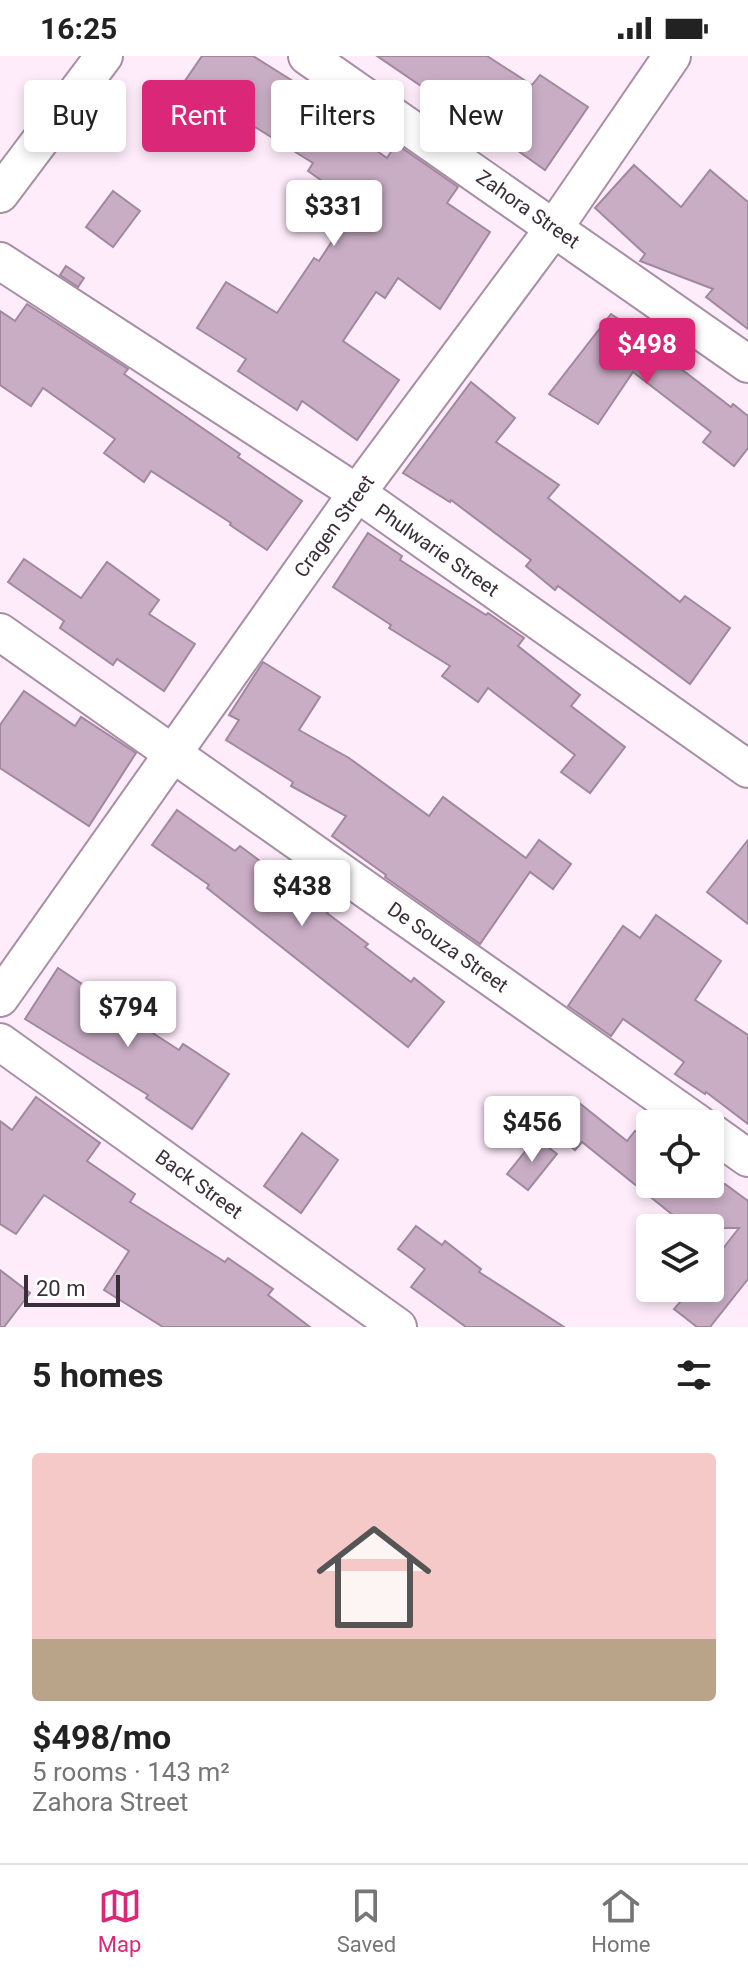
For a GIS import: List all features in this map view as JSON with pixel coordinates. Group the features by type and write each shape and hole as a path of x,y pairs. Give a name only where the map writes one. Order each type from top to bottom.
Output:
{"street":[{"path":"0,194 104,56"},
{"name":"Zahora Street","path":"307,56 748,364"},
{"name":"Cragen Street","path":"0,998 357,493 554,228 672,56"},
{"name":"Phulwarie Street","path":"0,261 357,493 748,769"},
{"name":"De Souza Street","path":"0,632 679,1110"},
{"name":"Back Street","path":"0,1042 398,1327"},
{"path":"724,1141 748,1158"}],"building":[{"path":"202,56 253,56 291,80 271,80 271,137 255,127 255,80 186,80"},
{"path":"377,56 487,56 524,80 420,80 420,85"},
{"path":"540,75 588,107 545,170 520,152 532,152 532,85"},
{"path":"404,150 458,187 447,203 490,232 440,309 398,278 385,298 376,292 343,341 399,380 357,440 302,401 297,410 238,371 246,359 197,328 226,282 277,313 314,258 319,261 356,205 308,171 313,163 295,152 379,152 387,158 391,152 404,152"},
{"path":"634,165 681,207 710,170 748,202 748,329 706,297 713,289 640,261 645,254 595,208"},
{"path":"113,191 140,211 113,247 86,227"},
{"path":"66,266 84,278 78,287 60,275"},
{"path":"27,304 128,369 124,374 302,501 267,550 151,471 144,482 104,453 115,439 43,388 31,406 0,385 0,311 15,321"},
{"path":"611,314 653,342 651,346 731,407 733,404 748,416 748,448 734,466 703,442 711,432 633,372 598,424 549,394"},
{"path":"471,382 515,418 496,442 559,485 548,498 680,602 685,596 730,628 690,684 558,586 555,590 526,566 531,560 451,500 403,473"},
{"path":"368,533 402,556 400,560 524,638 518,646 580,695 571,706 625,747 590,793 561,772 575,755 488,688 478,702 442,676 450,666 389,628 391,625 333,587"},
{"path":"24,559 81,598 107,562 159,600 149,614 195,644 164,691 117,659 113,665 60,628 64,621 8,582"},
{"path":"263,662 320,697 299,730 349,758 429,816 443,797 526,858 539,840 571,864 553,889 530,872 480,944 332,836 346,816 291,786 293,782 226,740 239,720 229,715"},
{"path":"24,691 75,726 81,717 136,753 89,826 0,768 0,725"},
{"path":"177,810 235,851 240,846 297,889 303,883 333,905 327,913 368,944 365,947 411,982 414,978 444,1002 408,1047 207,888 209,885 152,845"},
{"path":"748,840 748,924 707,892"},
{"path":"656,915 721,961 695,1000 748,1035 748,1124 706,1092 675,1074 684,1062 623,1019 611,1036 568,1006 623,926 640,938"},
{"path":"58,968 94,992 92,994 179,1050 183,1044 229,1074 192,1129 146,1098 148,1095 25,1019"},
{"path":"36,1097 100,1143 87,1161 135,1194 130,1202 225,1262 228,1258 273,1289 268,1295 310,1327 163,1327 104,1290 129,1251 44,1195 16,1234 0,1224 0,1121 12,1130"},
{"path":"573,1098 627,1141 635,1131 636,1185 582,1142 575,1150 549,1129"},
{"path":"302,1133 338,1160 301,1213 264,1186"},
{"path":"536,1138 557,1154 528,1190 507,1174"},
{"path":"725,1184 748,1201 748,1279 710,1327 697,1327 674,1309 680,1302 724,1302 724,1247 739,1228 724,1228 724,1214 672,1214 652,1198 724,1198"},
{"path":"416,1226 442,1245 445,1241 481,1269 479,1272 564,1327 466,1327 411,1287 425,1269 398,1249"},
{"path":"0,1270 30,1293 4,1327 0,1327"}]}
